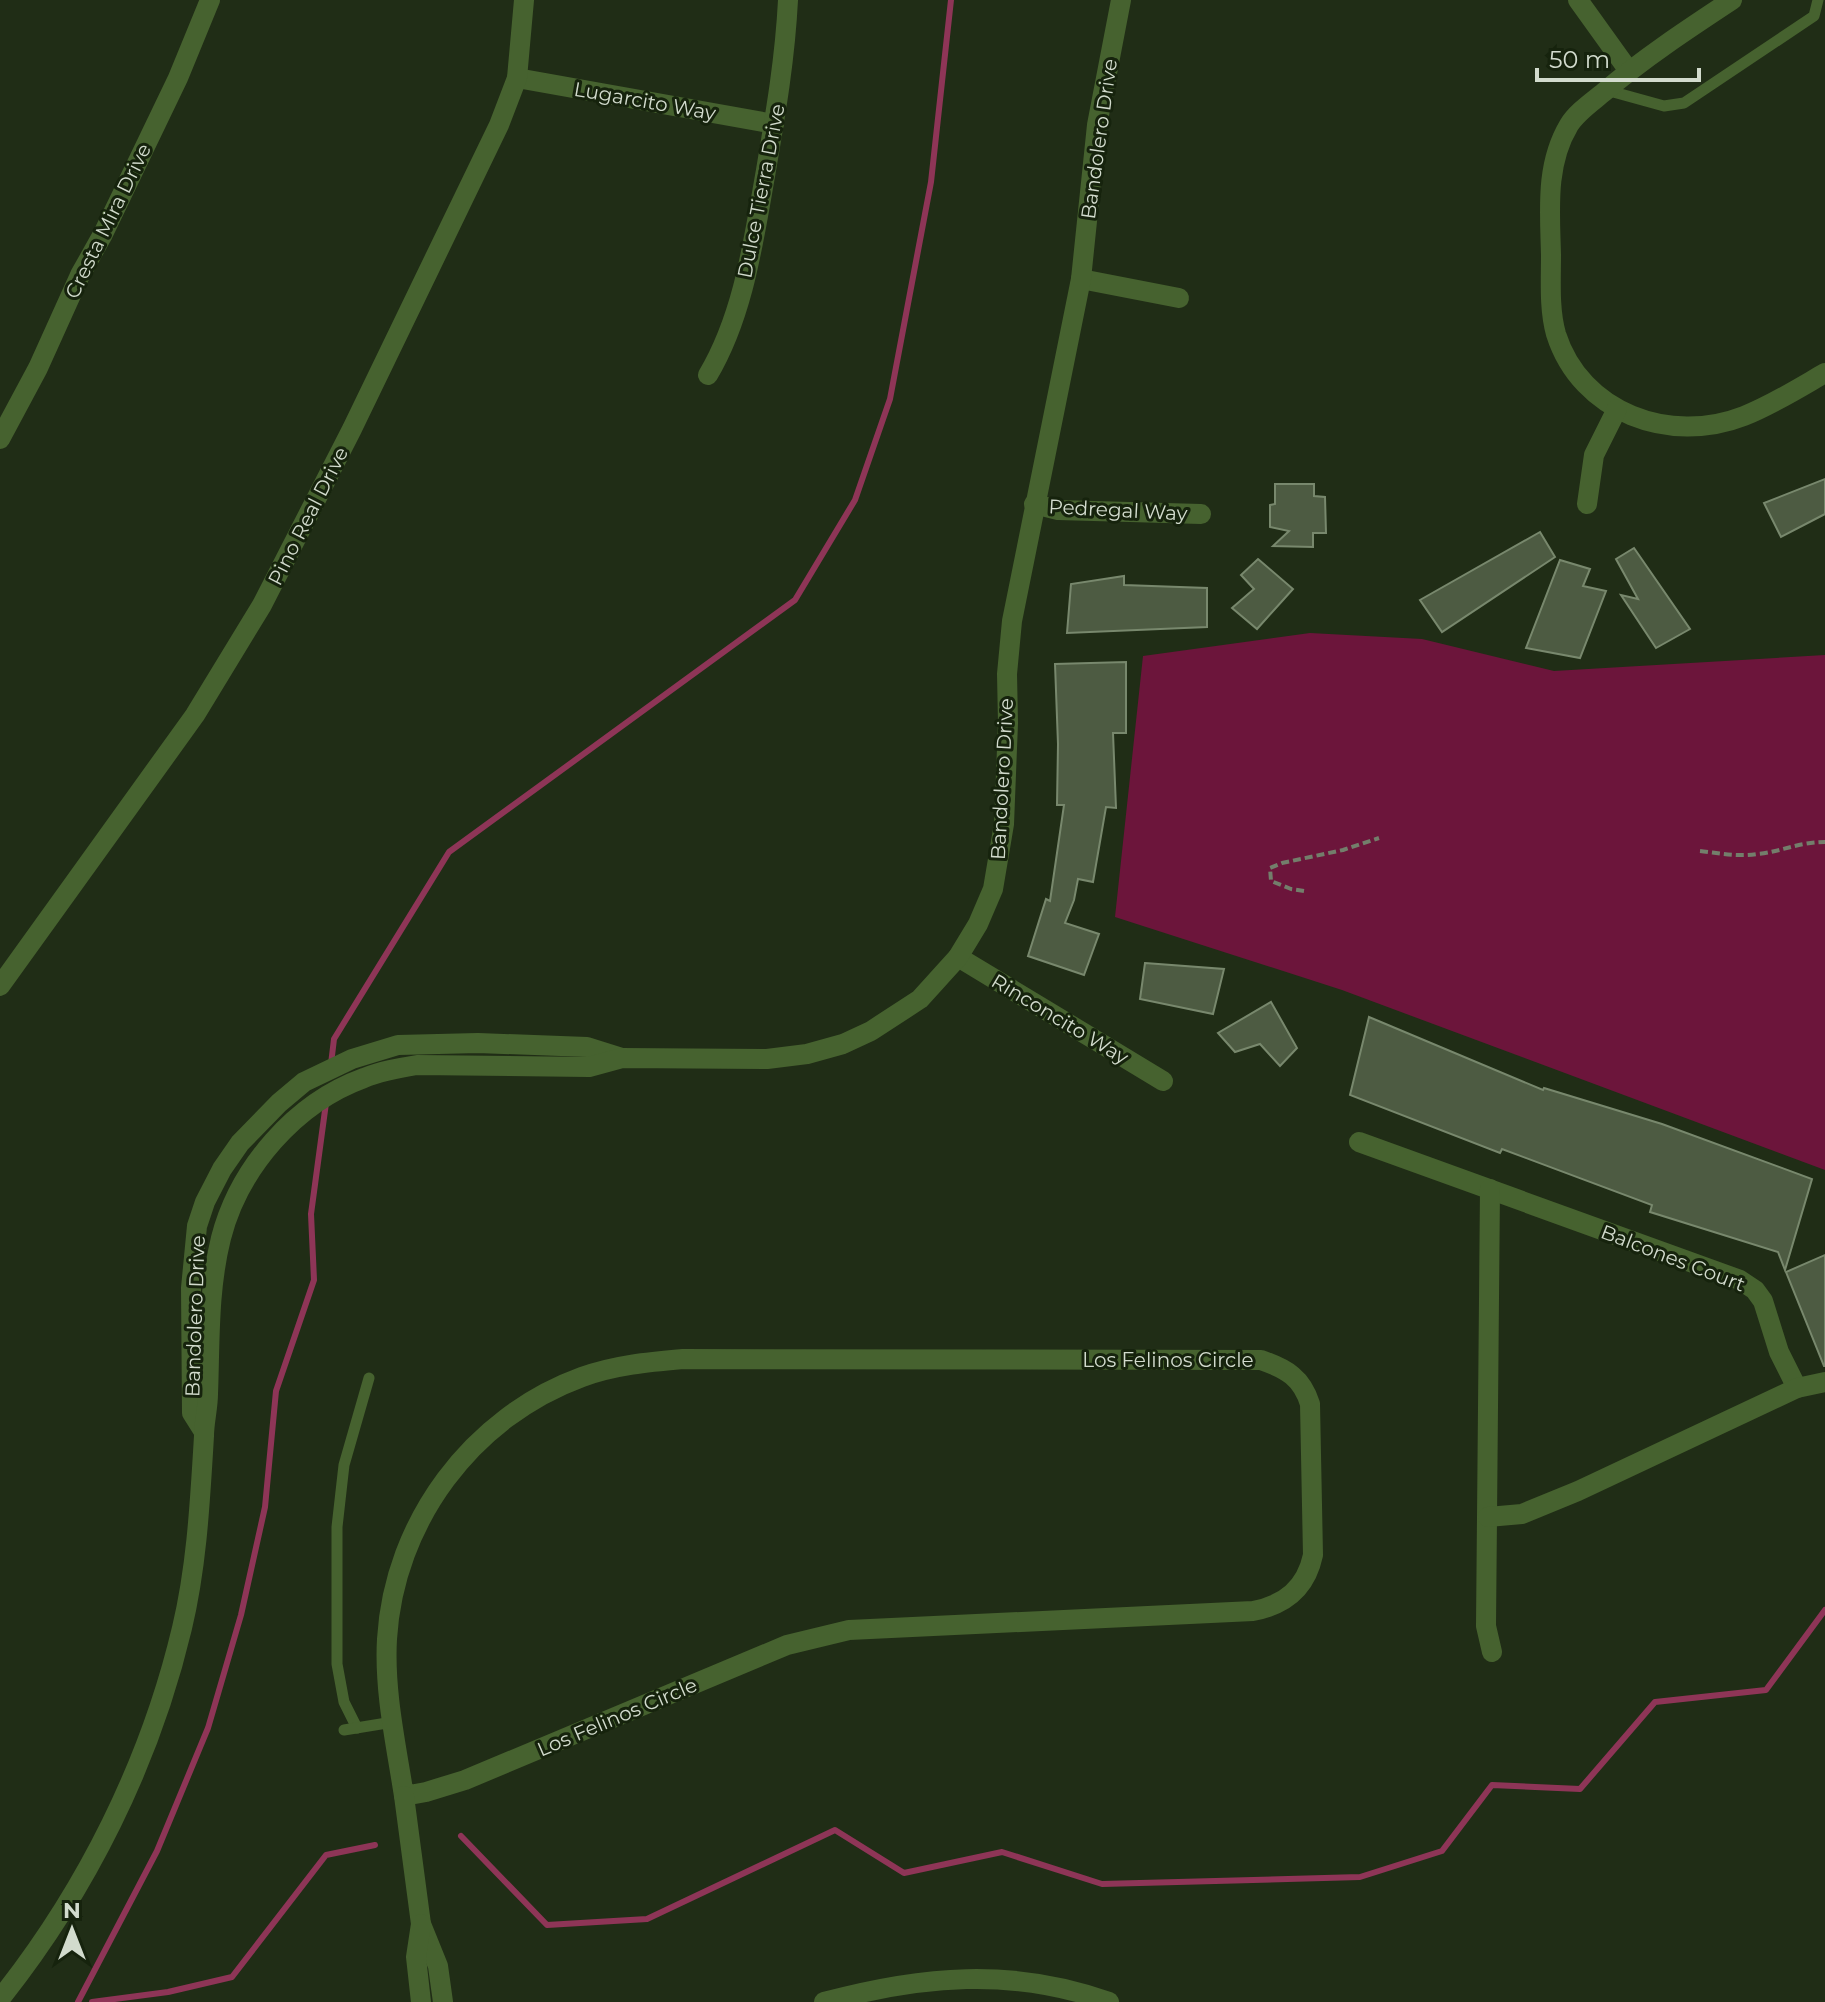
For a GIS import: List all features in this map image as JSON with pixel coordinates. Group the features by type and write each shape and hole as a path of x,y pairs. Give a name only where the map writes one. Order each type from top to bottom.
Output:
{"street":[{"name":"Cresta Mira Drive","path":"0,439 38,368 80,275 178,78 210,0"},
{"name":"Pino Real Drive","path":"0,986 195,715 262,605 486,154 517,78 524,0"},
{"name":"Dulce Tierra Drive","path":"708,375 722,352 736,317 781,82 788,0"},
{"name":"Bandolero Drive","path":"0,1999 58,1920 101,1846 146,1744 167,1682 182,1626 200,1522 208,1397 208,1331 221,1240 228,1216 249,1172 272,1143 328,1095 363,1078 417,1065 589,1067 622,1058 767,1059 807,1054 843,1044 884,1024 920,999 945,974 978,924 993,889 1004,824 1010,634 1081,279 1097,125 1121,0"},
{"path":"1578,0 1629,71"},
{"path":"1732,0 1629,71 1571,122 1552,169 1550,195 1551,309 1556,333 1565,355 1580,377 1599,396 1617,409 1657,425 1680,428 1743,416 1825,373"},
{"name":"Lugarcito Way","path":"517,78 774,124"},
{"path":"1081,279 1179,298"},
{"path":"1587,504 1594,455 1617,409"},
{"name":"Pedregal Way","path":"1034,504 1058,510 1201,514"},
{"name":"Rinconcito Way","path":"958,957 1163,1081"},
{"name":"Bandolero Drive","path":"204,1432 192,1413 191,1288 197,1226 222,1169 240,1143 279,1103 304,1082 352,1059 398,1045 478,1043 587,1047 622,1058"},
{"name":"Balcones Court","path":"1359,1142 1740,1280 1755,1290 1763,1301 1779,1352 1797,1388"},
{"path":"1490,1189 1486,1626 1492,1652"},
{"name":"Los Felinos Circle","path":"404,1796 465,1780 787,1645 826,1634 864,1629 1253,1611 1277,1605 1294,1593 1309,1573 1313,1555 1311,1416 1306,1390 1291,1373 1261,1360 683,1359 629,1364 584,1376 559,1386 505,1418 460,1459 415,1528 390,1606 387,1664 393,1722 421,1924 438,1966 443,2002"},
{"path":"1488,1517 1522,1514 1578,1491 1797,1388 1825,1382"},
{"path":"421,1924 416,1957 421,2002"},
{"path":"824,2002 881,1987 961,1978 1004,1979 1057,1987 1086,1999 1109,2002"}],"lane":[{"path":"1606,90 1664,106 1684,103 1814,16 1818,0"},
{"path":"357,1728 344,1702 337,1664 337,1527 344,1465 369,1378"},
{"path":"344,1730 393,1722"}],"path":[{"path":"1304,891 1271,881 1270,868 1379,838"},
{"path":"1700,851 1744,856 1805,842 1825,842"}],"shaded area":[{"path":"1310,633 1422,639 1554,671 1825,655 1825,1170 1342,990 1115,917 1143,656"}],"building":[{"path":"1825,479 1825,514 1781,537 1764,503"},
{"path":"1275,484 1314,484 1314,496 1325,497 1326,533 1313,533 1313,547 1273,546 1289,531 1270,527 1270,505 1275,504"},
{"path":"1540,532 1555,557 1442,632 1420,600"},
{"path":"1634,548 1690,629 1656,648 1621,595 1638,599 1616,559"},
{"path":"1258,559 1293,589 1257,629 1232,608 1254,589 1241,575"},
{"path":"1560,560 1590,569 1583,586 1606,591 1580,658 1526,648"},
{"path":"1124,576 1124,585 1207,588 1207,627 1067,633 1071,584"},
{"path":"1126,662 1126,733 1113,733 1116,808 1106,807 1093,882 1078,879 1065,923 1099,934 1084,975 1028,956 1046,899 1050,901 1064,805 1057,805 1055,664"},
{"path":"1145,963 1224,969 1213,1014 1140,999"},
{"path":"1271,1002 1297,1048 1280,1066 1260,1044 1235,1052 1218,1033"},
{"path":"1369,1017 1543,1090 1662,1124 1812,1179 1785,1270 1778,1252 1650,1212 1652,1205 1502,1149 1500,1153 1350,1095"},
{"path":"1825,1255 1825,1366 1824,1366 1786,1272"}],"waterway":[{"path":"331,1064 334,1039 449,852 795,600 855,500 890,399 931,182 951,0"},
{"path":"78,2002 157,1851 208,1728 241,1615 265,1507 276,1391 314,1280 311,1214 326,1103"},
{"path":"461,1836 547,1925 647,1919 835,1830 904,1873 1002,1852 1102,1884 1360,1877 1442,1851 1492,1785 1580,1789 1655,1702 1766,1690 1825,1610"},
{"path":"92,2002 168,1992 232,1977 326,1855 375,1845"}]}
